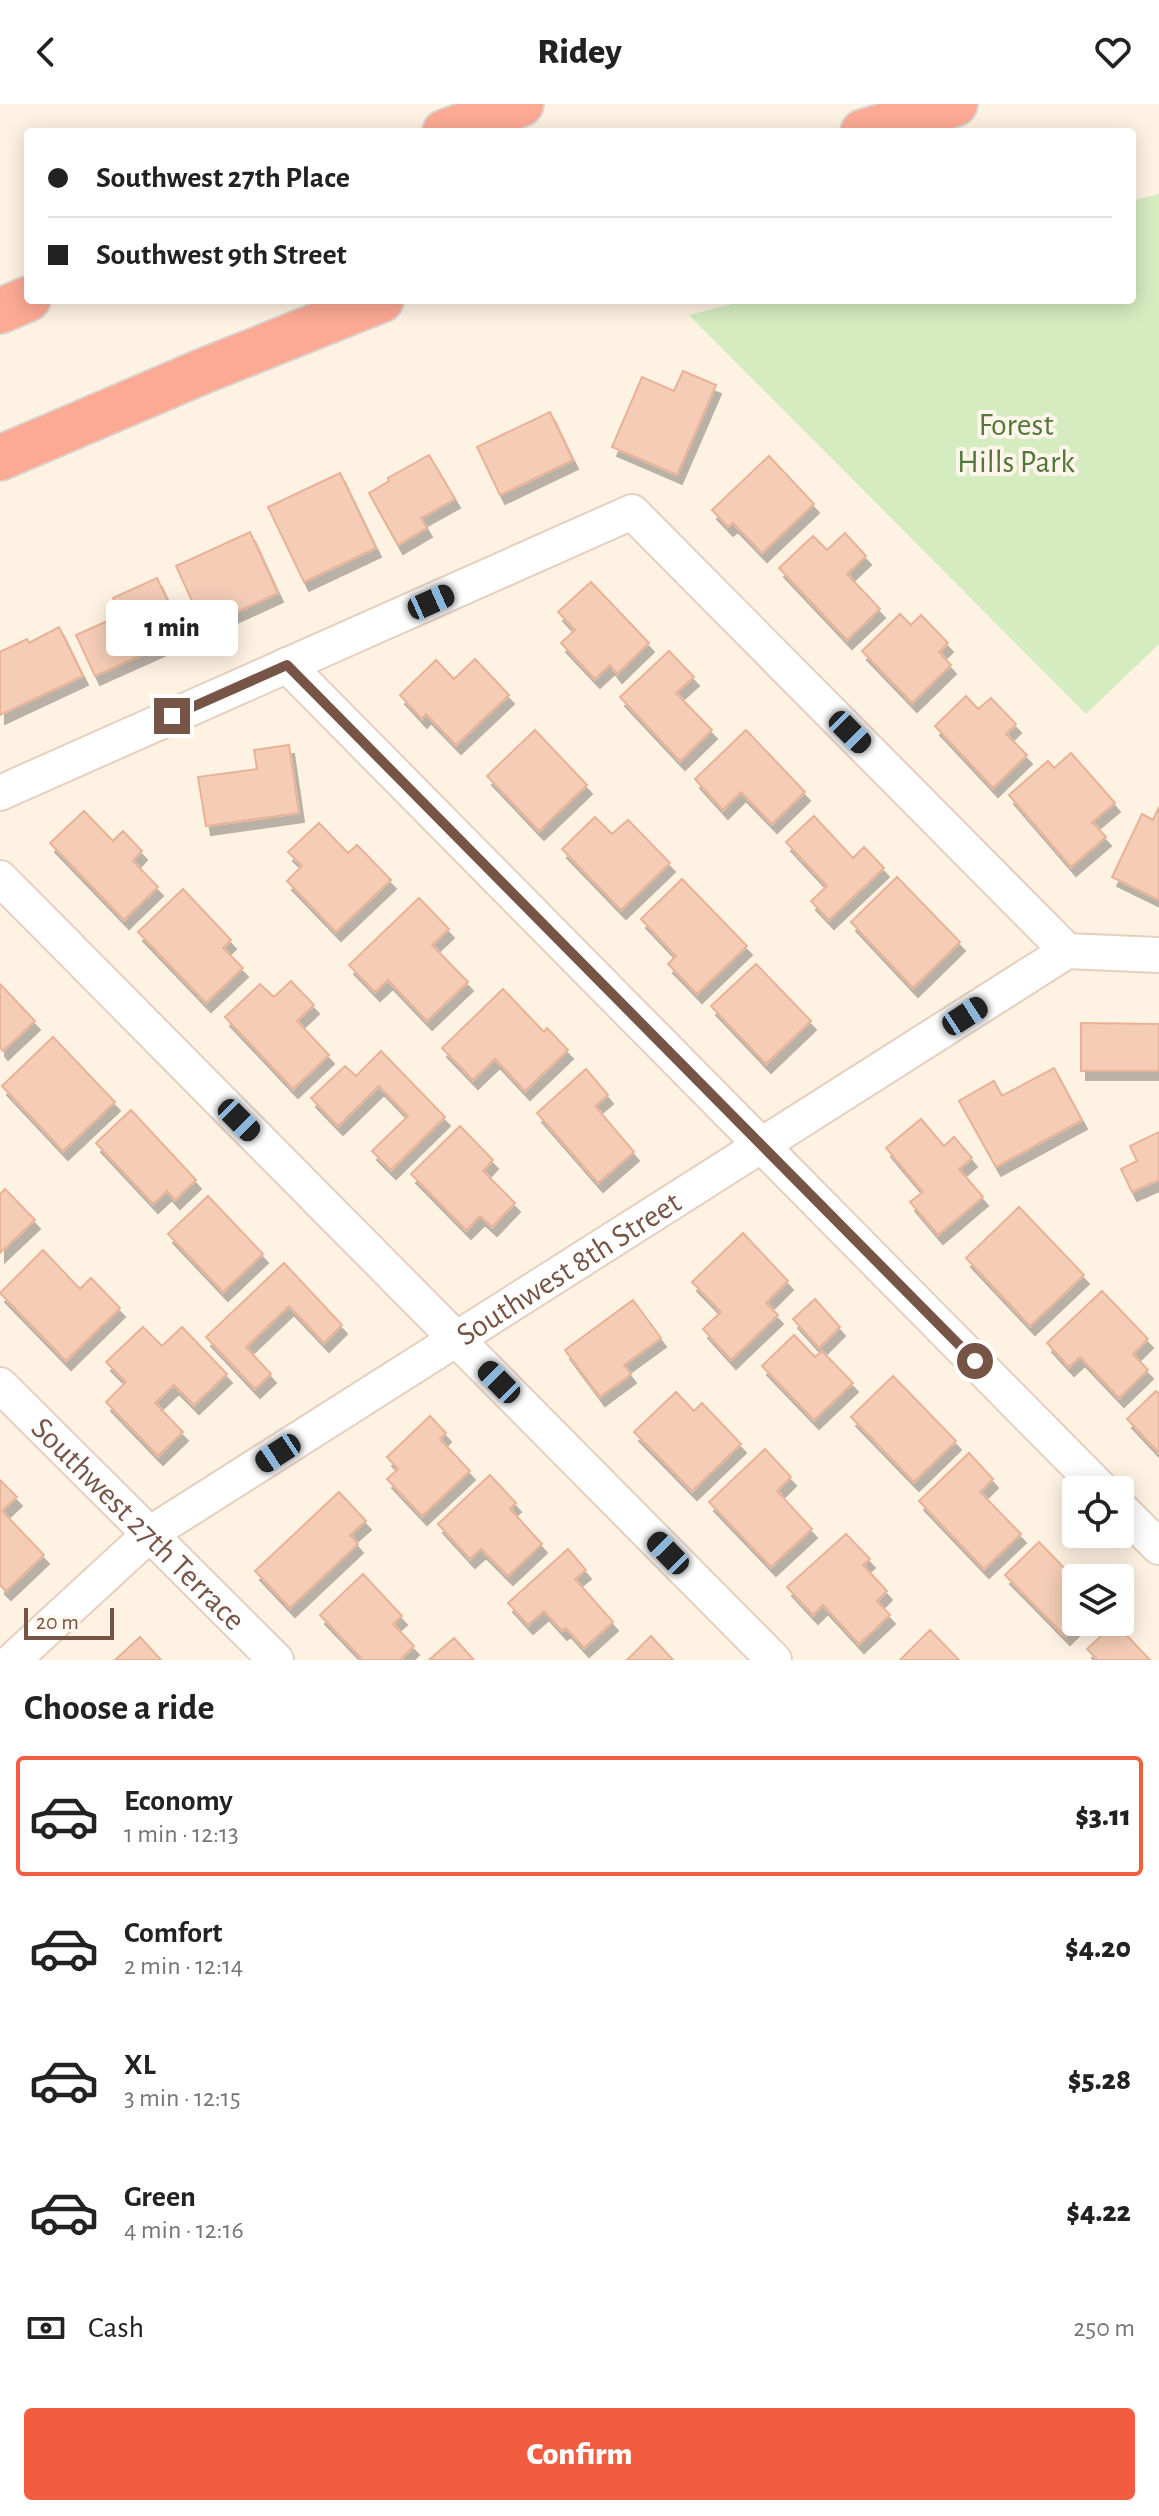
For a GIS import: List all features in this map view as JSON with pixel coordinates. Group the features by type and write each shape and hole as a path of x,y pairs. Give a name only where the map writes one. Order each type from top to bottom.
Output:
{"highway":[{"path":"456,128 521,104"},
{"path":"876,128 955,104"},
{"path":"0,311 24,301"},
{"path":"0,458 371,304"}],"street":[{"path":"0,793 632,512 1067,951 1159,955"},
{"path":"287,665 1088,1476"},
{"path":"0,878 774,1660"},
{"name":"Southwest 8th Street","path":"13,1660 151,1533 1067,951"},
{"name":"Southwest 27th Terrace","path":"0,1385 276,1660"},
{"path":"1134,1522 1159,1547"}],"green space":[{"name":"Forest Hills Park","path":"1159,194 1159,644 1086,714 689,315 732,304 1136,304 1136,200"}],"building":[{"path":"683,371 716,385 677,475 612,447 642,377 674,391"},
{"path":"550,412 573,460 500,495 477,447"},
{"path":"429,455 455,499 421,518 427,528 398,545 369,493 389,481 388,478"},
{"path":"769,456 814,504 762,553 733,523 728,527 712,510"},
{"path":"340,473 376,548 304,582 268,507"},
{"path":"250,532 278,593 204,627 176,566"},
{"path":"845,533 866,556 847,574 880,609 847,640 779,568 813,536 827,550"},
{"path":"157,578 184,636 95,676 76,635 121,615 113,598"},
{"path":"591,582 649,643 617,674 610,665 595,679 561,643 575,630 558,612"},
{"path":"900,614 911,625 921,615 948,643 939,652 951,665 912,703 862,651"},
{"path":"59,627 83,676 0,715 0,652 27,639 29,643"},
{"path":"669,651 694,677 676,693 712,730 680,761 620,697"},
{"path":"475,659 509,695 456,745 426,714 422,719 400,695 436,660 454,679"},
{"path":"966,696 978,709 991,698 1016,724 1006,734 1027,755 993,788 935,726"},
{"path":"535,730 587,785 539,831 487,776"},
{"path":"746,730 805,792 772,824 741,792 723,810 695,779"},
{"path":"289,745 299,813 206,826 198,777 257,769 254,750"},
{"path":"1071,753 1115,803 1092,822 1106,837 1071,867 1009,795 1048,761 1054,768"},
{"path":"1159,807 1159,900 1112,877 1142,814 1153,820"},
{"path":"84,811 113,841 123,831 142,851 133,861 158,887 124,920 50,843"},
{"path":"814,816 853,858 864,847 884,868 829,920 811,901 827,886 786,842"},
{"path":"595,817 612,834 628,820 670,863 621,910 562,849"},
{"path":"319,823 348,853 357,845 391,880 336,932 287,881 302,866 288,852"},
{"path":"897,877 960,942 913,988 851,922"},
{"path":"682,879 747,946 697,994 668,964 676,956 641,919"},
{"path":"183,889 231,940 223,948 243,968 206,1003 138,932"},
{"path":"419,898 449,929 432,945 468,982 427,1021 388,980 375,992 349,965"},
{"path":"756,964 811,1021 766,1064 711,1006"},
{"path":"291,981 314,1005 297,1021 329,1055 293,1089 225,1017 260,984 274,997"},
{"path":"0,984 35,1021 3,1051 0,1047"},
{"path":"503,989 544,1032 547,1028 568,1050 525,1091 495,1059 473,1080 442,1048"},
{"path":"1081,1023 1159,1024 1159,1071 1081,1071"},
{"path":"53,1037 115,1102 63,1151 2,1086"},
{"path":"381,1051 445,1117 391,1170 372,1151 408,1116 379,1086 338,1126 311,1098 345,1066 356,1076"},
{"path":"1054,1068 1082,1120 996,1167 959,1101 994,1081 1002,1096"},
{"path":"586,1069 608,1095 595,1106 634,1152 598,1183 537,1113"},
{"path":"131,1110 196,1180 175,1200 167,1191 153,1204 96,1143"},
{"path":"921,1119 944,1146 954,1137 972,1158 959,1169 983,1197 938,1235 910,1202 923,1192 886,1148"},
{"path":"460,1126 493,1160 483,1171 515,1203 492,1227 480,1216 466,1230 411,1174"},
{"path":"1159,1132 1159,1180 1132,1192 1121,1169 1137,1161 1130,1146"},
{"path":"5,1189 35,1220 0,1253 0,1194"},
{"path":"208,1196 263,1254 223,1292 168,1234"},
{"path":"1019,1207 1084,1275 1030,1326 966,1258"},
{"path":"743,1233 788,1281 766,1303 778,1315 731,1360 703,1329 721,1312 692,1282"},
{"path":"43,1250 80,1289 91,1278 120,1308 66,1361 0,1293"},
{"path":"284,1263 342,1325 324,1343 289,1306 246,1347 271,1374 255,1389 206,1337"},
{"path":"1102,1291 1148,1339 1133,1354 1148,1370 1119,1398 1080,1357 1069,1367 1047,1343"},
{"path":"815,1299 840,1327 819,1348 793,1319"},
{"path":"633,1300 661,1338 624,1365 631,1374 600,1397 565,1350"},
{"path":"143,1327 162,1346 182,1327 227,1374 194,1405 174,1385 155,1403 183,1432 158,1456 106,1402 126,1382 106,1362"},
{"path":"794,1335 815,1357 822,1351 853,1383 814,1420 762,1366"},
{"path":"893,1376 956,1441 914,1482 851,1417"},
{"path":"1156,1391 1159,1394 1159,1453 1127,1419"},
{"path":"676,1392 694,1411 702,1403 741,1444 692,1491 634,1432"},
{"path":"430,1416 446,1433 440,1439 470,1471 422,1516 387,1479 398,1469 387,1457"},
{"path":"765,1449 791,1477 777,1491 812,1529 771,1567 709,1502"},
{"path":"969,1453 993,1479 980,1492 1021,1534 984,1569 919,1501"},
{"path":"490,1475 516,1503 510,1509 542,1544 508,1576 481,1549 470,1559 438,1524"},
{"path":"0,1480 17,1497 2,1511 44,1555 6,1591 0,1585"},
{"path":"339,1492 366,1521 350,1535 358,1544 290,1608 255,1571"},
{"path":"846,1534 870,1559 863,1565 887,1591 877,1601 890,1615 859,1644 823,1605 813,1615 787,1587"},
{"path":"1039,1542 1062,1566 1062,1633 1005,1575"},
{"path":"568,1549 586,1570 575,1579 613,1622 584,1648 566,1628 562,1631 544,1611 528,1625 508,1603"},
{"path":"363,1574 402,1616 393,1624 414,1646 400,1660 363,1660 320,1615"},
{"path":"930,1630 959,1660 900,1660"},
{"path":"651,1636 673,1660 627,1660"},
{"path":"1101,1636 1127,1636 1150,1660 1098,1660 1087,1649"},
{"path":"140,1637 161,1660 115,1660"},
{"path":"454,1638 474,1660 429,1660"}],"route":[{"path":"172,716 287,665 975,1361"}]}
